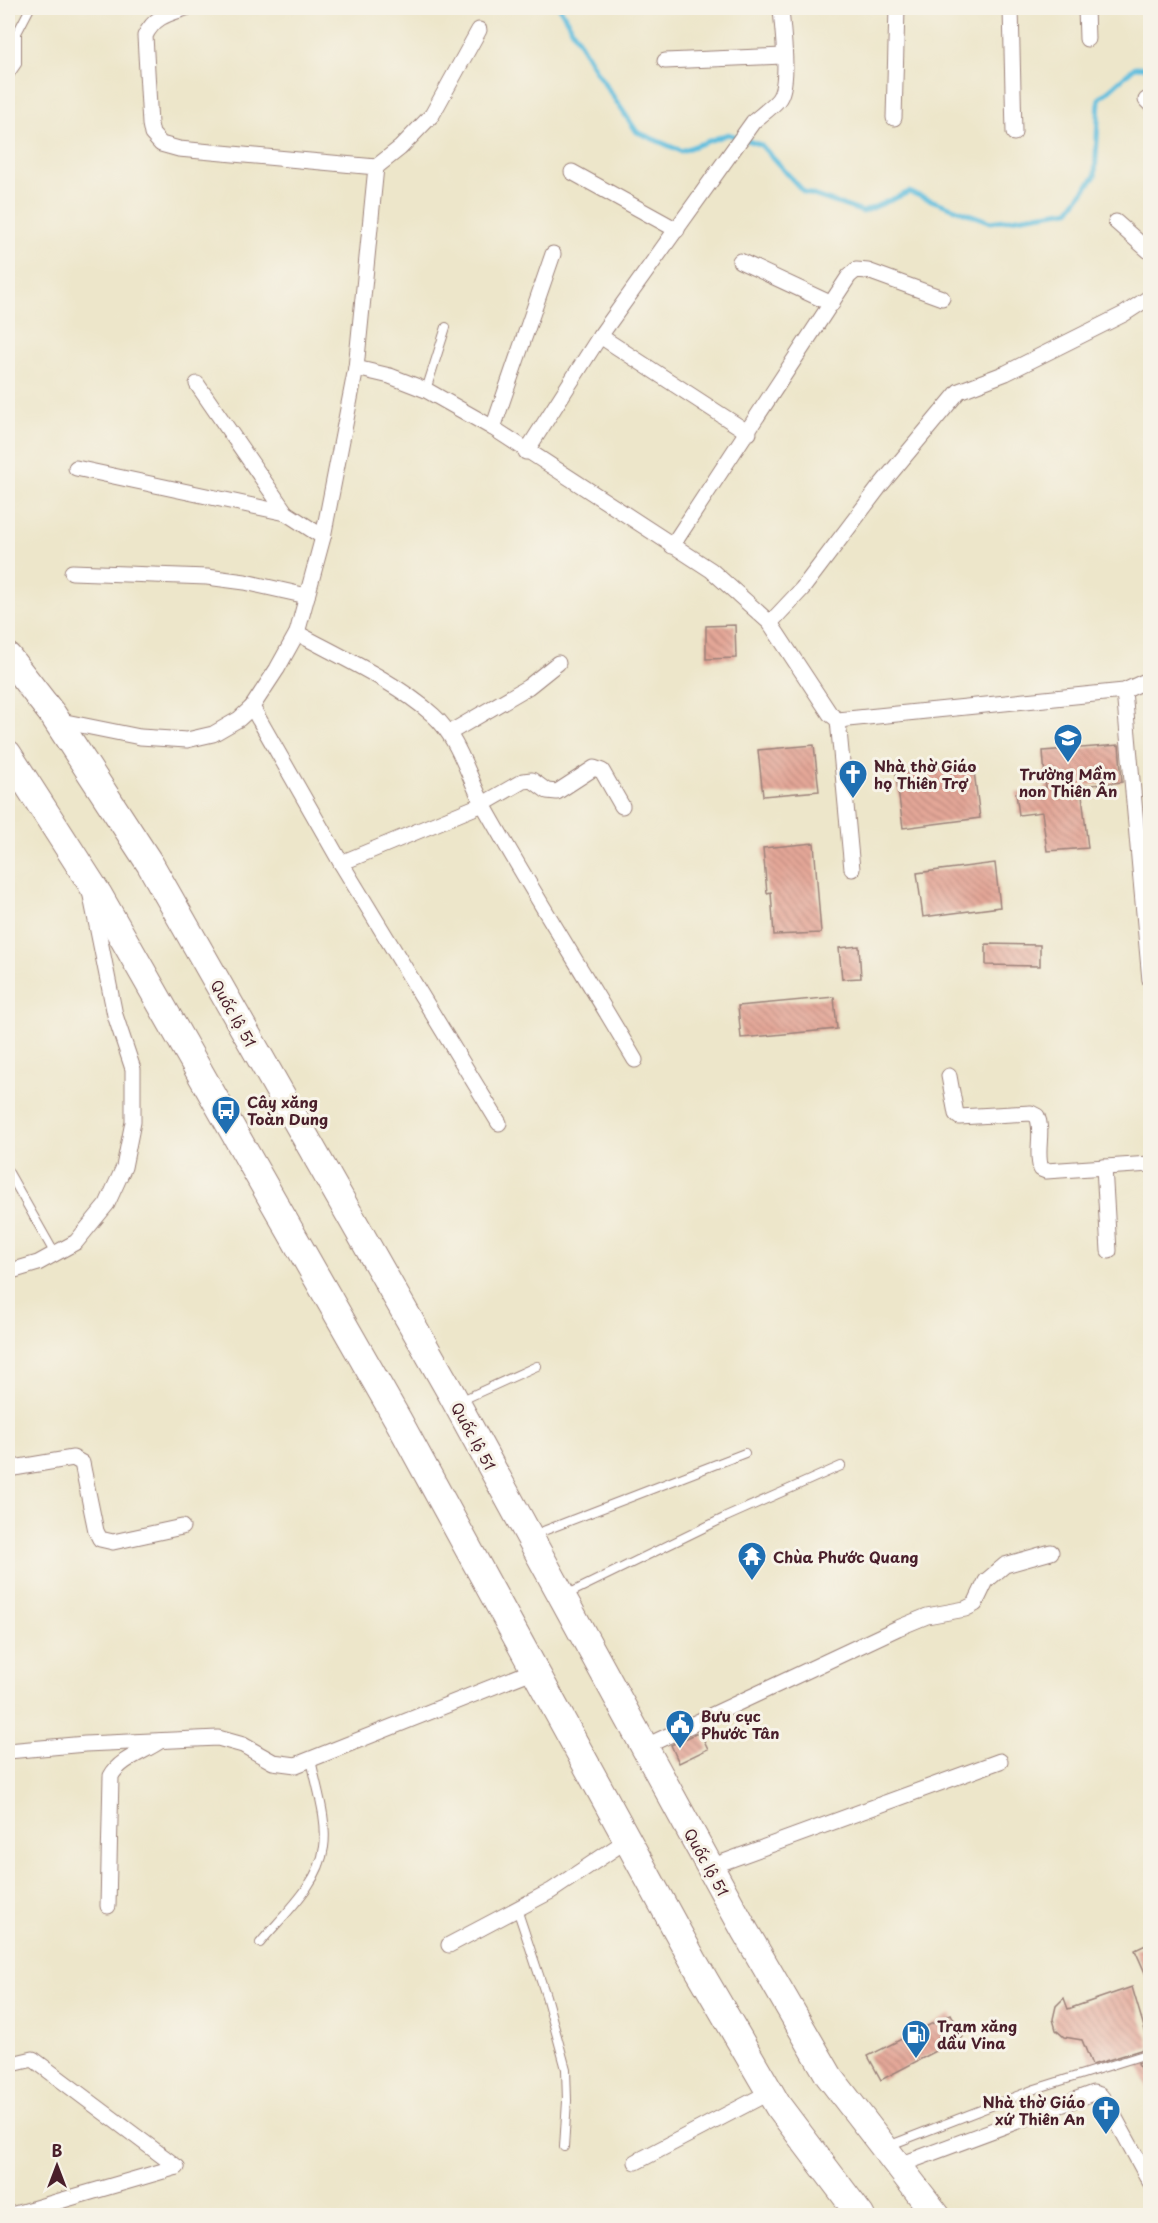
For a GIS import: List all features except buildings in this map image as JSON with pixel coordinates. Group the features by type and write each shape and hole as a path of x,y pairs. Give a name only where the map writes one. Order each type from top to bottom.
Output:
{"highway":[{"name":"Quốc lộ 51","path":"8,657 56,720 150,864 456,1403 710,1867 829,2076 937,2216"},
{"path":"8,754 90,881 398,1420 627,1840 770,2092 861,2216"}],"street":[{"path":"186,8 160,16 151,24 145,36 150,124 152,134 161,144 178,149 376,167 400,148 432,115 479,30"},
{"path":"526,452 600,336 753,122 778,99 783,90 781,8"},
{"path":"894,118 897,8"},
{"path":"1011,8 1014,133"},
{"path":"1086,8 1087,39"},
{"path":"664,61 783,56"},
{"path":"56,720 140,737 187,740 213,734 252,707 297,633 323,537 356,369 376,167"},
{"path":"572,172 677,230"},
{"path":"1116,222 1150,252"},
{"path":"493,428 553,254"},
{"path":"740,261 832,304"},
{"path":"672,546 856,270 868,271 942,298"},
{"path":"770,623 802,589 880,486 959,391 1006,373 1124,314 1150,297"},
{"path":"600,336 749,433"},
{"path":"356,369 390,376 426,390 493,428 526,452 711,570 770,623 830,714 838,720 1124,692 1150,679"},
{"path":"197,384 286,513"},
{"path":"76,468 286,513 323,537"},
{"path":"72,572 207,577 245,582 307,596"},
{"path":"297,633 358,666 413,700 434,715 449,733 483,804 635,1060"},
{"path":"449,733 528,687 558,663"},
{"path":"1124,692 1144,820 1150,980"},
{"path":"252,707 341,863 499,1123"},
{"path":"838,720 852,869"},
{"path":"341,863 483,804 523,781 532,780 547,791 557,792 594,768 602,771 622,806"},
{"path":"8,1272 38,1263 76,1242 107,1204 124,1167 133,1122 133,1069 115,1015 90,881"},
{"path":"948,1076 956,1114 959,1117 1031,1113 1037,1116 1040,1122 1041,1169 1046,1171 1150,1164"},
{"path":"1104,1167 1109,1251"},
{"path":"8,1469 73,1458 82,1462 96,1531 100,1539 113,1542 182,1527"},
{"path":"644,1747 898,1628 927,1616 965,1609 975,1604 986,1581 1005,1565 1051,1552"},
{"path":"8,1751 163,1740 228,1740 286,1766 296,1765 534,1670"},
{"path":"108,1906 111,1776 115,1769 126,1761 163,1740"},
{"path":"710,1867 1000,1761"},
{"path":"448,1945 550,1891 627,1840"},
{"path":"8,2065 33,2059 177,2168 8,2216"},
{"path":"636,2162 770,2092"},
{"path":"890,2157 1093,2093 1100,2095 1108,2105 1150,2181"}],"lane":[{"path":"8,77 17,64 17,33 29,9"},
{"path":"426,390 447,327"},
{"path":"8,1171 55,1254"},
{"path":"456,1403 537,1366"},
{"path":"529,1537 745,1453"},
{"path":"562,1597 726,1517 841,1466"},
{"path":"260,1943 308,1886 324,1848 324,1827 311,1759"},
{"path":"517,1909 546,1996 566,2069 567,2101 564,2147"},
{"path":"890,2157 1035,2089 1150,2053"}],"waterway":[{"path":"560,8 596,71 637,132 681,151 728,134 761,145 804,192 863,212 909,192 991,222 1069,210 1095,176 1099,99 1135,67 1150,68"}],"place":[{"name":"Trường Mầm non Thiên Ân","path":"1068,764"},
{"name":"Nhà thờ Giáo họ Thiên Trợ","path":"853,800"},
{"name":"Cây xăng Toàn Dung","path":"226,1136"},
{"name":"Chùa Phước Quang","path":"752,1582"},
{"name":"Bưu cục Phước Tân","path":"680,1750"},
{"name":"Trạm xăng dầu Vina","path":"916,2060"},
{"name":"Nhà thờ Giáo xứ Thiên An","path":"1106,2136"}]}
